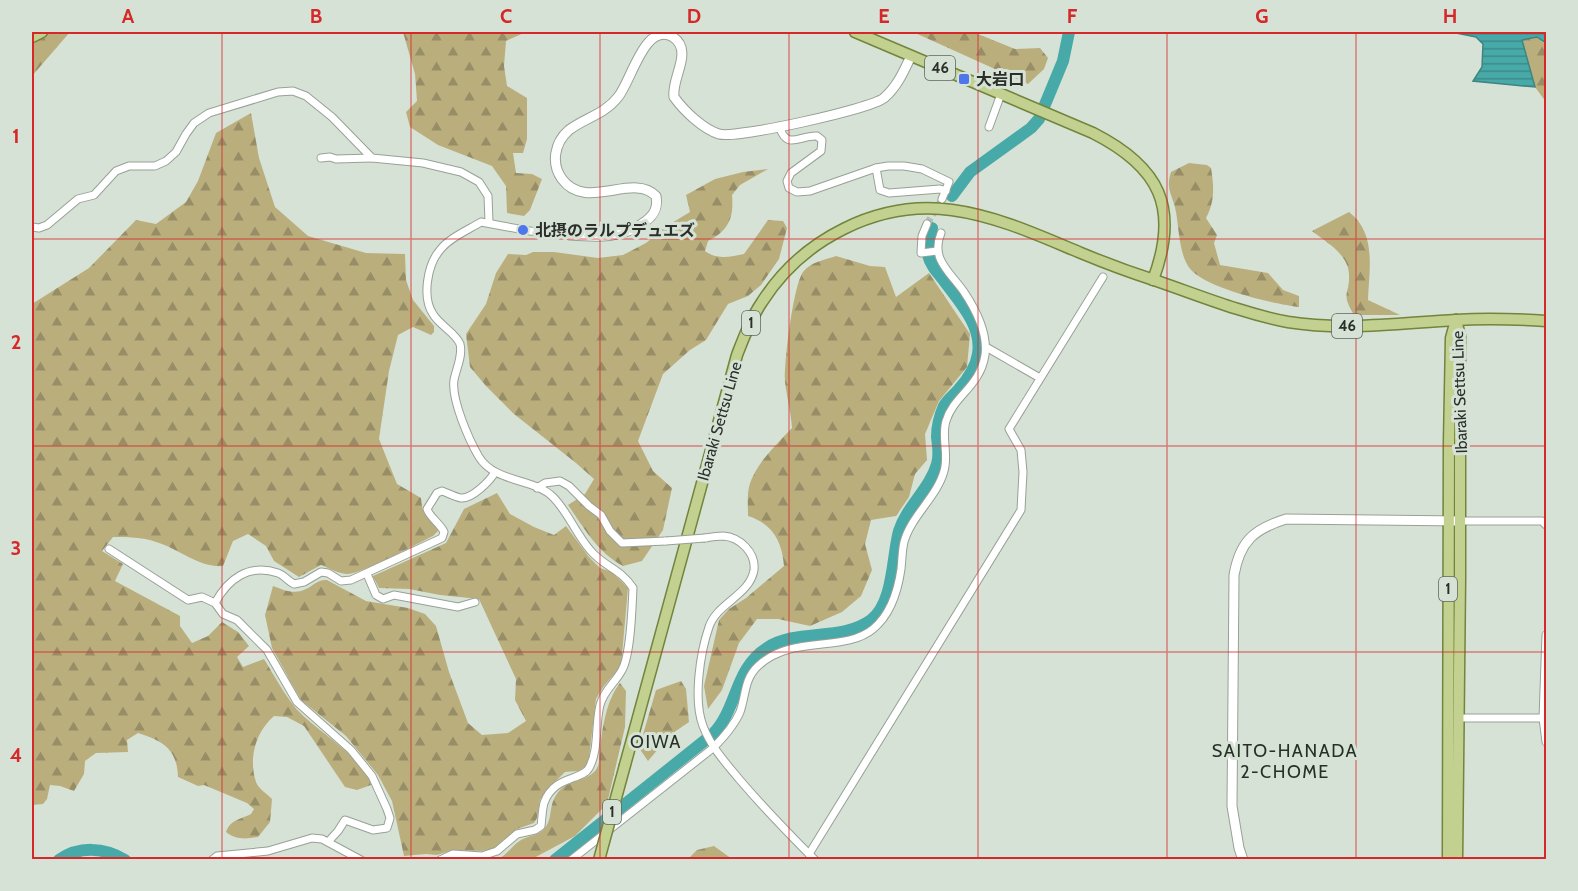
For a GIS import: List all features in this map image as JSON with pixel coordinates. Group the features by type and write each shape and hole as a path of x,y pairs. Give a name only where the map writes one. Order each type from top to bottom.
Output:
{"main road":[{"path":"32,37 42,32"},
{"name":"46","path":"855,32 1093,133 1116,145 1141,166 1159,194 1164,208 1166,228 1161,260 1153,280 1229,307 1289,322 1356,326 1456,320 1546,321"},
{"name":"Ibaraki Settsu Line","path":"599,859 737,355 761,302 790,266 829,237 857,222 899,211 931,209 951,210 998,221 1153,280"},
{"name":"Ibaraki Settsu Line","path":"1448,860 1448,521 1451,338 1456,320"},
{"name":"Ibaraki Settsu Line","path":"1456,320 1460,336 1461,521 1457,860"}],"street":[{"path":"440,860 453,854 482,856 497,851 517,834 535,830 541,826 544,804 550,793 561,782 588,771 593,759 600,705 605,692 623,669 627,656 633,588 620,572 603,564 591,551 553,496 495,472 480,458 457,405 453,382 461,347 458,340 434,317 428,307 426,290 433,262 440,250 481,222 530,231 599,237 619,235 644,223 654,214 656,196 641,188 593,193 571,188 559,174 555,155 558,145 570,130 600,114 614,103 626,86 647,42 657,35 666,34 680,44 681,62 674,83 674,97 706,128 724,135 863,108 882,99 893,88 910,56"},
{"path":"32,227 39,228 47,225 78,199 94,195 116,171 129,166 155,166 166,161 176,152 194,123 209,112 278,92 294,91 306,96 332,117 372,158"},
{"path":"989,127 1001,94"},
{"path":"779,126 782,136 788,140 793,141 810,135 822,140 821,151 791,173 787,181 789,188 797,192 810,190 876,168 904,166 922,169 949,182 942,199"},
{"path":"321,158 372,158 423,163 461,172 479,183 488,196 489,222"},
{"path":"876,168 880,190 889,193 940,189 946,191"},
{"path":"927,224 920,248 921,253 936,251"},
{"path":"571,860 729,732 740,711 745,684 766,658 779,651 863,635 871,631 886,614 898,585 904,542 938,485 944,470 946,422 953,408 978,376 986,347 981,323 964,292 941,262 936,251 941,233"},
{"path":"537,488 545,483 560,480 601,515 610,531 622,543 723,536 740,542 750,555 754,570 749,582 718,611 709,628 698,685 698,706 712,746 773,819 812,857 1021,510 1023,480 1021,450 1009,429 1103,276"},
{"path":"986,347 1040,378"},
{"path":"215,603 229,582 240,574 252,571 281,574 294,584 304,582 321,572 328,573 341,581 367,574 442,538 444,532 429,515 427,509 437,493 442,491 459,498 468,497 489,482 495,472"},
{"path":"1243,860 1232,806 1234,575 1242,548 1251,537 1265,526 1286,519 1542,521 1546,525"},
{"path":"110,549 188,600 202,597 215,603 222,614 237,620 267,650 297,702 351,750 372,776 390,818 387,828 373,830 345,820 328,842"},
{"path":"367,574 376,595 383,600 394,595 458,607 475,602"},
{"path":"1546,636 1546,742"},
{"path":"1458,718 1545,718"},
{"path":"212,860 217,856 268,851 312,838 322,839 361,860"}],"green space":[{"path":"32,32 70,32 32,76"},
{"path":"403,32 526,32 506,41 504,66 507,86 527,98 527,139 523,153 513,153 516,173 532,174 542,179 530,210 524,216 507,213 506,186 492,166 438,145 410,127 406,112 417,101 415,74"},
{"path":"913,32 973,32 1015,49 1040,48 1048,58 1044,69 1028,84"},
{"path":"1537,37 1546,45 1546,102 1535,87 1522,39"},
{"path":"251,113 259,158 275,207 308,236 366,253 405,254 406,280 413,300 434,326 434,332 431,335 413,327 398,335 389,371 379,439 397,484 421,498 425,515 438,531 433,536 377,564 355,572 341,573 321,565 299,577 274,561 266,546 248,534 233,541 223,566 197,561 164,545 140,538 113,537 102,551 123,564 115,581 180,616 180,626 192,643 208,636 222,622 238,632 249,646 237,657 243,667 264,659 294,706 359,764 371,785 357,790 345,787 304,726 287,717 274,716 258,737 253,754 256,782 272,799 270,822 258,837 241,838 226,832 233,822 251,814 254,809 247,803 178,777 175,759 167,748 155,739 138,733 127,740 128,752 96,753 85,761 84,774 74,791 50,785 47,799 43,804 32,805 32,304 89,268 136,220 156,224 186,202 198,181 216,133"},
{"path":"1189,163 1207,165 1211,168 1213,194 1206,218 1217,235 1214,243 1220,265 1268,273 1283,290 1299,296 1299,307 1239,294 1207,281 1188,266 1181,247 1169,183 1171,172"},
{"path":"768,169 740,185 732,195 729,222 721,233 708,241 705,251 719,257 744,254 768,220 783,221 787,228 779,259 761,285 748,296 728,304 706,340 690,350 663,374 638,441 653,471 672,488 663,530 642,561 623,566 598,547 568,505 585,494 594,479 514,414 486,386 470,367 466,334 486,304 496,273 508,254 554,252 598,258 623,255 646,243 665,227 690,212 686,195 715,179"},
{"path":"1349,212 1364,230 1368,241 1370,265 1368,300 1400,315 1354,315 1347,302 1349,274 1345,260 1312,231"},
{"path":"836,256 870,266 885,267 896,297 929,273 970,334 967,367 939,401 925,434 927,460 915,474 909,497 896,516 871,520 865,544 872,570 861,596 842,612 810,626 778,619 757,619 739,643 722,690 708,709 704,686 719,620 729,609 746,598 784,566 781,549 775,535 757,519 748,516 748,490 756,470 792,428 785,372 790,325 799,280 810,266"},
{"path":"497,493 510,514 534,527 554,535 566,526 600,568 612,572 628,588 621,666 596,699 589,758 585,767 578,771 565,772 547,790 540,800 534,823 517,829 496,848 482,851 453,850 437,855 404,856 392,801 378,775 346,736 301,700 272,648 265,615 273,586 297,592 324,580 366,601 408,608 425,614 436,626 449,672 468,723 482,735 508,733 526,721 515,700 516,679 479,599 409,589 379,588 373,576 446,543 464,509"},
{"path":"681,681 686,689 689,722 670,735 648,761 639,748 656,690"},
{"path":"620,683 626,691 625,727 607,804 575,836 532,859 496,860 521,840 543,831 548,823 553,800 560,790 595,771 599,764 606,714 611,698"},
{"path":"714,846 732,859 688,859 697,850"}],"water":[{"path":"1451,32 1546,32 1546,43 1537,37 1522,40 1535,87 1473,81 1482,67 1483,44 1476,37"}],"waterway":[{"path":"952,196 970,172 1031,128 1039,119 1063,61 1069,32"},
{"path":"555,860 713,734 727,713 748,667 767,648 792,638 846,631 859,627 879,612 888,591 899,531 907,514 929,482 937,464 939,454 937,437 943,410 968,377 978,354 977,333 968,313 935,270 929,258 928,248 932,228"},
{"path":"59,860 83,850 109,853 125,860"}],"tunnel":[{"path":"927,224 942,199"}],"place":[{"name":"大岩口","path":"964,79"},
{"name":"北摂のラルプデュエズ","path":"523,230"}],"district":[{"name":"OIWA","path":"656,742"},
{"name":"SAITO-HANADA 2-CHOME","path":"1285,762"}]}
